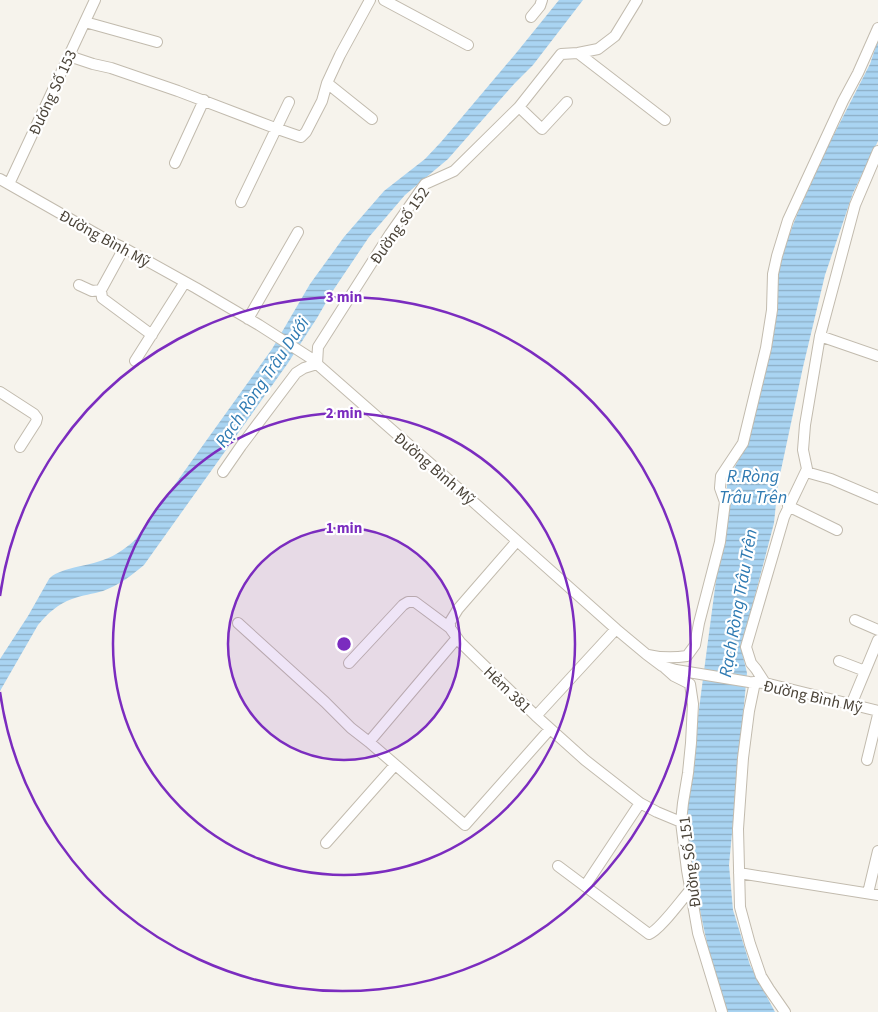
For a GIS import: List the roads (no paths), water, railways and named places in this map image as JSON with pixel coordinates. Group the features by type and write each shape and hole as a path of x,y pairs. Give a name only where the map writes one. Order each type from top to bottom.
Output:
{"street":[{"name":"Đương Số 153","path":"4,181 69,56 95,0"},
{"path":"69,56 111,68 204,100 301,137 306,132 322,101 327,84 340,55 370,0"},
{"path":"384,0 468,45"},
{"path":"531,17 540,6 542,0"},
{"name":"Đường số 152","path":"313,361 318,347 390,234 425,184 454,170 519,107 560,54 598,49 615,36 637,0"},
{"path":"85,22 157,42"},
{"path":"646,654 676,658 687,656 696,645 699,623 720,542 725,502 720,488 721,476 743,443 766,348 772,310 773,274 777,256 788,220 843,101 862,66 878,28"},
{"path":"578,53 665,120"},
{"path":"327,84 372,119"},
{"path":"175,164 204,100"},
{"path":"240,202 289,102"},
{"path":"519,107 542,129 568,102"},
{"path":"785,1012 761,976 740,907 738,829 743,758 756,683 756,669 751,663 746,647 784,516 807,470 803,450 805,425 820,336 855,205 878,151"},
{"name":"Đường Bình Mỹ","path":"4,181 185,282 248,319 313,361 616,629 662,666 756,683 878,711"},
{"path":"248,319 298,232"},
{"path":"124,248 101,290 102,298 152,335"},
{"path":"135,361 185,282"},
{"path":"79,285 92,292 101,290"},
{"path":"820,336 878,356"},
{"path":"223,472 296,373 313,361"},
{"path":"0,392 34,414 37,418 20,447"},
{"path":"806,472 831,479 878,499"},
{"path":"788,506 837,530"},
{"path":"450,628 450,622 458,609 517,541"},
{"name":"Hẻm 381","path":"349,663 403,605 408,602 415,602 450,628 457,638 536,716 585,760 640,803 681,822"},
{"path":"855,620 878,630"},
{"path":"238,624 325,702 351,728 465,825 550,729"},
{"path":"536,716 616,629"},
{"path":"368,742 457,638"},
{"path":"852,705 878,640"},
{"path":"839,660 865,671"},
{"name":"Đường Số 151","path":"662,666 674,676 690,684 693,704 688,773 681,822 698,932 722,1012"},
{"path":"867,760 878,715"},
{"path":"326,843 395,765"},
{"path":"585,886 640,803"},
{"path":"739,873 873,894 878,851"},
{"path":"558,866 649,934 659,927 690,889"}],"water":[{"name":"Rạch Ròng Trâu Dưới","path":"559,0 583,0 533,65 448,159 405,195 369,237 288,363 144,565 114,586 67,601 49,613 38,625 0,691 0,659 49,579 65,570 108,558 135,540 272,349 310,284 344,237 384,191 425,159 441,142"},
{"name":"R.Ròng Trâu Trên","path":"878,40 878,141 853,193 825,275 778,484 774,523 742,652 747,673 729,865 733,910 750,965 775,1012 725,1012 701,914 685,815 718,565 729,501 727,482 739,459 746,439 774,328 779,261 798,212 827,148 870,64"}],"water label":[{"name":"Rạch Ròng Trâu Trên","path":"738,603"}]}
